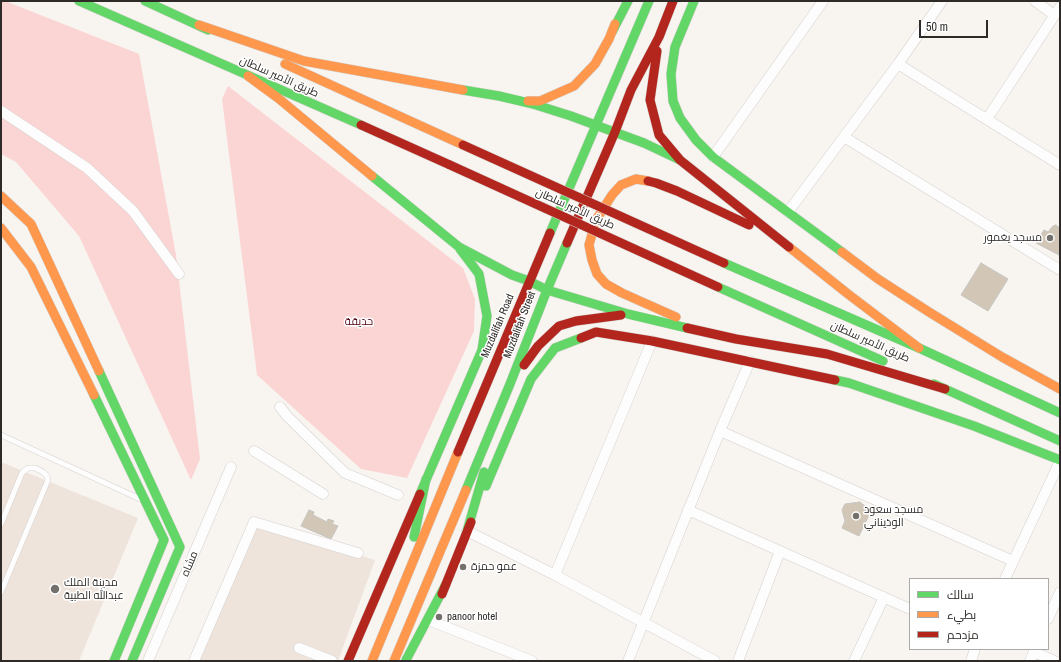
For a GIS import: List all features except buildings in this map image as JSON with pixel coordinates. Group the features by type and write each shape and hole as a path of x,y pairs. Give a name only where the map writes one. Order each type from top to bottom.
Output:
{"main road":[{"name":"طريق الأمير سلطان","path":"79,1 450,166 1060,441"},
{"name":"طريق الأمير سلطان","path":"146,1 724,263 919,348 1060,412"},
{"path":"612,32 625,1"},
{"path":"520,101 540,101 574,86 595,64 628,1"},
{"name":"Muzdalifah Road","path":"372,661 529,281 649,1"},
{"name":"Muzdalifah Street","path":"394,661 510,384 540,306 615,132 631,90 659,37 674,1"},
{"path":"694,1 675,47 671,74 673,101 680,118 696,140 713,157 878,279 1002,357 1060,389"},
{"path":"199,25 304,61 499,96 533,104 595,124 644,143 680,160"},
{"path":"659,37 650,100 660,135 680,160 848,294 919,348"},
{"path":"248,76 278,98 459,247 512,275 547,290 628,314 736,340 827,354 945,389"},
{"path":"602,108 604,119 611,123 621,117"},
{"path":"713,334 622,293 606,284 598,274 592,260 589,245 596,220 612,195 621,185 636,179 656,183 677,191 777,238"},
{"path":"1,196 31,224 180,546 132,661"},
{"path":"1,228 31,267 164,540 114,661"},
{"path":"348,661 482,350 487,316 479,274 459,247"},
{"path":"522,298 532,289 540,293 540,306"},
{"path":"467,531 510,384 538,346 559,326 576,321 628,314"},
{"path":"415,661 531,378 554,348 596,332 652,341 849,382 974,426 1060,461"},
{"path":"405,580 426,480"},
{"path":"405,661 446,584"},
{"path":"367,661 395,604"}],"street":[{"path":"713,157 823,1"},
{"path":"788,212 898,64 942,1"},
{"path":"987,119 1057,11 1034,1"},
{"path":"898,64 1060,165"},
{"path":"1,111 87,168 133,211 178,274"},
{"path":"844,137 1060,270"},
{"path":"555,575 652,341"},
{"path":"628,661 720,431 750,361"},
{"path":"280,407 287,416 344,473 398,494"},
{"path":"720,431 1013,561"},
{"path":"254,451 322,494"},
{"path":"1005,578 1060,461"},
{"name":"مشاه","path":"148,661 231,467"},
{"path":"688,510 909,609"},
{"path":"194,661 254,522 358,553"},
{"path":"467,531 555,575 715,661"},
{"path":"738,661 780,551"},
{"path":"1049,617 1060,592"},
{"path":"854,661 884,598"},
{"path":"431,621 532,661"},
{"path":"299,648 332,661"},
{"path":"971,661 976,650"},
{"path":"1033,654 1055,661"}],"lane":[{"path":"1,435 145,501"},
{"path":"1,524 22,473 28,468 35,468 48,476 48,480 1,592"}],"shaded area":[{"name":"مدينة الملك عبدالله الطبية","path":"1,462 138,518 79,661 1,661"},
{"path":"254,522 375,560 338,661 194,661"}],"green space":[{"path":"1,1 5,1 139,54 176,255 200,459 191,480 79,236 16,162 1,154"},
{"name":"حديقة","path":"228,86 463,268 475,299 474,331 407,478 361,469 257,375 222,99"}],"traffic: fast":[{"path":"79,1 361,125"},
{"path":"145,1 208,30"},
{"path":"612,32 628,1"},
{"path":"550,233 649,1"},
{"path":"694,1 675,47 671,74 673,101 680,118 696,140 713,157 842,252"},
{"path":"463,90 533,104 571,116 644,143 680,160"},
{"path":"372,176 459,247 512,275 547,290 628,314 687,328"},
{"path":"466,490 567,243"},
{"path":"420,494 482,350 487,316 479,274 460,249"},
{"path":"724,263 919,348 1060,413"},
{"path":"718,287 883,361"},
{"path":"486,486 531,379 555,348 581,338"},
{"path":"99,371 180,547 132,661"},
{"path":"835,380 849,383 974,426 1060,460"},
{"path":"934,384 1060,441"},
{"path":"94,395 164,540 114,661"},
{"path":"467,531 484,472"},
{"path":"414,537 426,479"},
{"path":"406,660 446,584"}],"traffic: slow":[{"path":"528,101 540,101 574,86 595,64 609,39 615,24"},
{"path":"199,25 304,61 463,90"},
{"path":"285,64 463,145"},
{"path":"248,76 278,98 372,176"},
{"path":"648,181 636,179 621,185 612,195 596,220 589,245 592,260 597,274 606,284 622,293 676,317"},
{"path":"1,196 31,224 99,371"},
{"path":"1,228 31,267 94,395"},
{"path":"789,247 919,348"},
{"path":"842,252 878,279 929,312 1002,357 1060,389"},
{"path":"372,661 458,452"},
{"path":"394,661 466,490"}],"traffic: jam":[{"path":"567,243 615,132 631,90 659,37 673,1"},
{"path":"657,51 650,100 659,135 680,160 789,247"},
{"path":"361,125 450,165"},
{"path":"463,145 724,263"},
{"path":"450,165 718,287"},
{"path":"648,181 677,191 749,225"},
{"path":"458,452 550,233"},
{"path":"524,365 538,346 559,326 576,321 621,315"},
{"path":"687,328 736,339 827,354 945,389"},
{"path":"581,338 596,332 652,341 835,380"},
{"path":"348,661 420,494"},
{"path":"442,594 471,522"}],"place":[{"name":"مسجد يغمور","path":"1050,238"},
{"name":"مسجد سعود الوذيناني","path":"856,516"},
{"name":"عمو حمزة","path":"463,567"},
{"name":"مدينة الملك عبدالله الطبية","path":"55,589"},
{"name":"panoor hotel","path":"439,617"}]}
